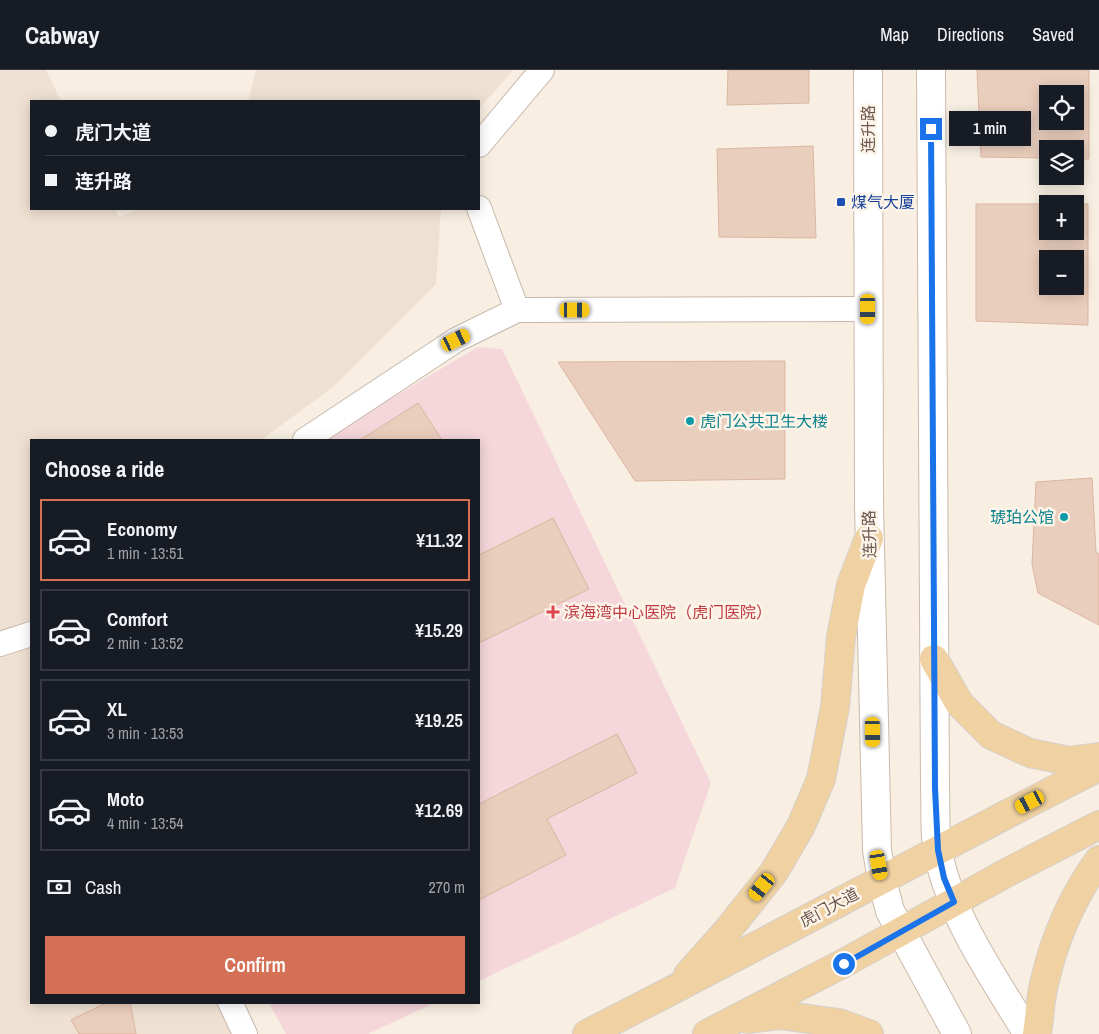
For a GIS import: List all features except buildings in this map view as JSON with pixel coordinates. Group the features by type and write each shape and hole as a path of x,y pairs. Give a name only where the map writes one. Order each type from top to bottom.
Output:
{"main road":[{"name":"连升路","path":"868,70 869,538 877,850 890,911 957,1034"},
{"path":"931,70 935,788 938,850 944,878 980,956 1028,1034"},
{"path":"675,989 727,932 774,872 801,826 821,779 835,707 841,637 851,585 869,538"},
{"path":"934,659 959,703 991,735 1030,753 1069,761 1099,757"},
{"name":"虎门大道","path":"587,1034 1099,767"},
{"path":"707,1034 844,964 1008,872 1099,825"},
{"path":"1037,1034 1044,981 1061,926 1087,877 1099,860"},
{"path":"732,1021 780,1015 839,1023 869,1034"}],"street":[{"path":"480,144 542,70"},
{"path":"480,210 517,310"},
{"path":"307,439 456,340 517,310 868,309"},
{"path":"0,644 30,634"},
{"path":"231,1004 245,1034"}],"shaded area":[{"path":"0,70 46,70 61,100 30,100 30,210 116,210 119,217 135,210 441,210 436,284 333,387 262,439 30,439 30,1004 230,1004 245,1034 0,1034"},
{"path":"256,70 513,70 480,108 480,100 248,100"},
{"name":"滨海湾中心医院（虎门医院）","path":"478,347 502,349 711,783 675,888 480,981 480,439 330,439 390,399"},
{"path":"270,1004 432,1004 368,1034 286,1034"}],"place":[{"name":"煤气大厦","path":"841,202"},
{"name":"虎门公共卫生大楼","path":"690,421"},
{"name":"琥珀公馆","path":"1064,517"},
{"name":"滨海湾中心医院（虎门医院）","path":"553,612"}],"route":[{"path":"844,964 954,902 944,878 938,850 935,788 931,129"}]}
